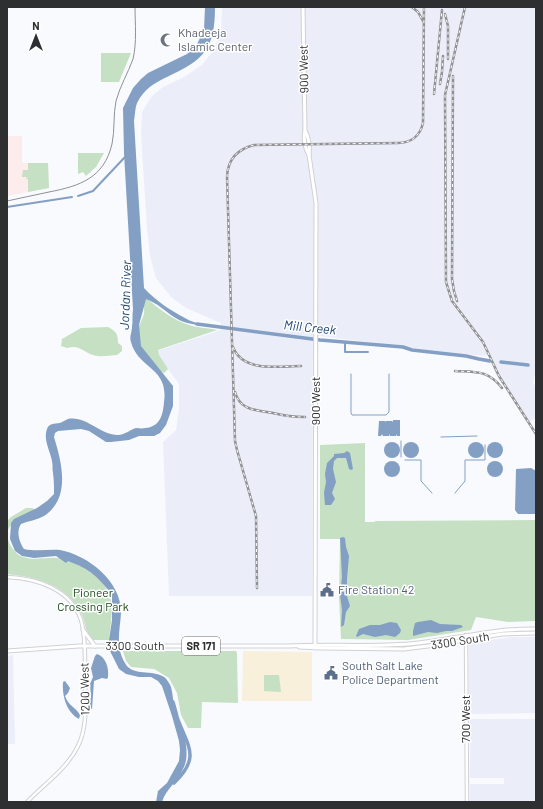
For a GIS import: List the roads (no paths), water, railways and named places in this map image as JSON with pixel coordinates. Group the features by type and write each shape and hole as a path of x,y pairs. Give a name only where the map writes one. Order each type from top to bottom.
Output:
{"main road":[{"name":"900 West","path":"303,7 304,135 305,146 309,155 316,202 315,646"},
{"name":"3300 South","path":"7,651 84,646 315,646 409,644 502,630 536,629"},
{"path":"83,630 94,646"},
{"name":"3300 South","path":"315,646 404,649 510,634 536,633"}],"street":[{"name":"1200 West","path":"7,577 37,581 60,592 76,609 81,620 83,630 85,714 83,732 77,748 69,761 27,802"},
{"name":"700 West","path":"466,635 466,802"}],"water":[{"path":"205,7 215,7 213,33 210,43 205,51 190,65 146,90 137,103 134,121 144,288 153,297 169,308 202,326 177,319 146,299 139,325 141,346 173,386 173,406 166,425 160,433 154,436 139,436 129,440 111,442 106,442 89,431 81,429 58,431 55,433 54,437 60,458 62,480 58,500 53,509 44,516 21,524 18,533 24,549 60,550 71,553 92,564 101,572 110,581 120,602 121,613 119,645 125,663 132,670 159,675 165,678 170,684 175,710 184,736 186,757 181,773 166,793 162,802 156,802 158,791 167,783 179,761 179,741 162,686 158,681 151,677 139,677 126,674 119,669 110,651 109,640 112,620 112,594 97,578 83,567 68,561 66,563 56,556 34,558 22,556 15,551 10,539 11,523 14,519 37,508 54,494 52,462 46,437 49,426 68,419 75,419 81,420 106,432 119,435 136,428 150,427 157,423 162,416 164,407 164,390 162,382 158,375 140,358 130,340 133,309 124,153 123,108 133,88 141,79 148,73 187,54 197,44 204,30"},
{"path":"393,420 400,420 400,436 397,436 397,434 396,436 390,436 389,434 389,436 383,436 382,434 381,436 378,436 379,421 393,422"},
{"path":"392,442 398,444 400,450 398,456 392,458 386,456 384,450 386,444"},
{"path":"411,442 417,444 419,450 417,456 411,458 405,456 403,450 405,444"},
{"path":"476,442 482,444 484,450 482,456 476,458 470,456 468,450 470,444"},
{"path":"495,442 501,444 503,450 501,456 495,458 489,456 487,450 489,444"},
{"path":"347,451 350,453 353,469 349,469 346,458 337,458 334,461 333,469 336,482 332,493 335,499 331,505 325,505 324,493 327,463 334,456 334,454 344,453"},
{"path":"392,461 398,463 400,469 398,475 392,477 386,475 384,469 386,463"},
{"path":"495,461 501,463 503,469 501,475 495,477 489,475 487,469 489,463"},
{"path":"531,468 536,471 536,514 518,514 515,510 516,469"},
{"path":"340,538 345,538 349,556 347,596 350,606 346,612 344,625 341,627 342,610 340,595 342,577"},
{"path":"431,620 440,624 461,625 463,627 452,631 437,633 428,632 413,636 415,623"},
{"path":"390,622 397,623 401,630 395,637 386,635 375,637 363,634 357,637 356,636 359,629 370,625 380,625"},
{"path":"97,654 105,660 108,670 108,677 107,679 102,678 94,681 92,709 89,707 91,697 90,684 93,677 91,668"},
{"path":"65,681 70,688 65,696 68,702 80,715 79,719 68,708 64,698 63,682"}],"waterway":[{"path":"78,196 93,191 125,157"},
{"path":"7,207 72,197"},
{"name":"Mill Creek","path":"197,324 320,340 403,347 412,350 466,356 490,361"},
{"path":"345,342 345,352 368,352"},
{"name":"Mill Creek","path":"501,362 528,365"},
{"path":"351,374 352,415 386,415 389,412 389,374"},
{"path":"441,437 477,436"},
{"path":"401,441 401,457"},
{"path":"455,493 465,481 465,460 485,460 485,445"},
{"path":"405,460 421,460 421,481 432,493"},
{"name":"Jordan River","path":"173,702 190,753 190,759 187,767 174,783"}],"tram line":[{"path":"7,201 71,187 97,173 103,165 112,144 116,101 133,59 135,40 135,7"}],"railway":[{"path":"412,7 418,12 423,21"},
{"path":"257,588 256,516 235,441 227,176 229,165 239,152 254,145 403,143 414,138 420,132 423,123 424,7"},
{"path":"465,7 445,95 446,282 452,301 483,342 499,376 536,434"},
{"path":"434,94 442,10"},
{"path":"445,14 448,26 448,59"},
{"path":"440,84 443,56"},
{"path":"453,76 452,279 457,301"},
{"path":"233,347 238,355 245,361 253,364 272,367 301,366"},
{"path":"455,371 475,372 487,375 497,382 502,388"},
{"path":"235,392 241,403 255,410 292,417 305,417"}],"place":[{"name":"Khadeeja Islamic Center","path":"167,40"},
{"name":"Fire Station 42","path":"327,590"},
{"name":"South Salt Lake Police Department","path":"331,673"}],"park label":[{"name":"Pioneer Crossing Park","path":"93,600"}]}
